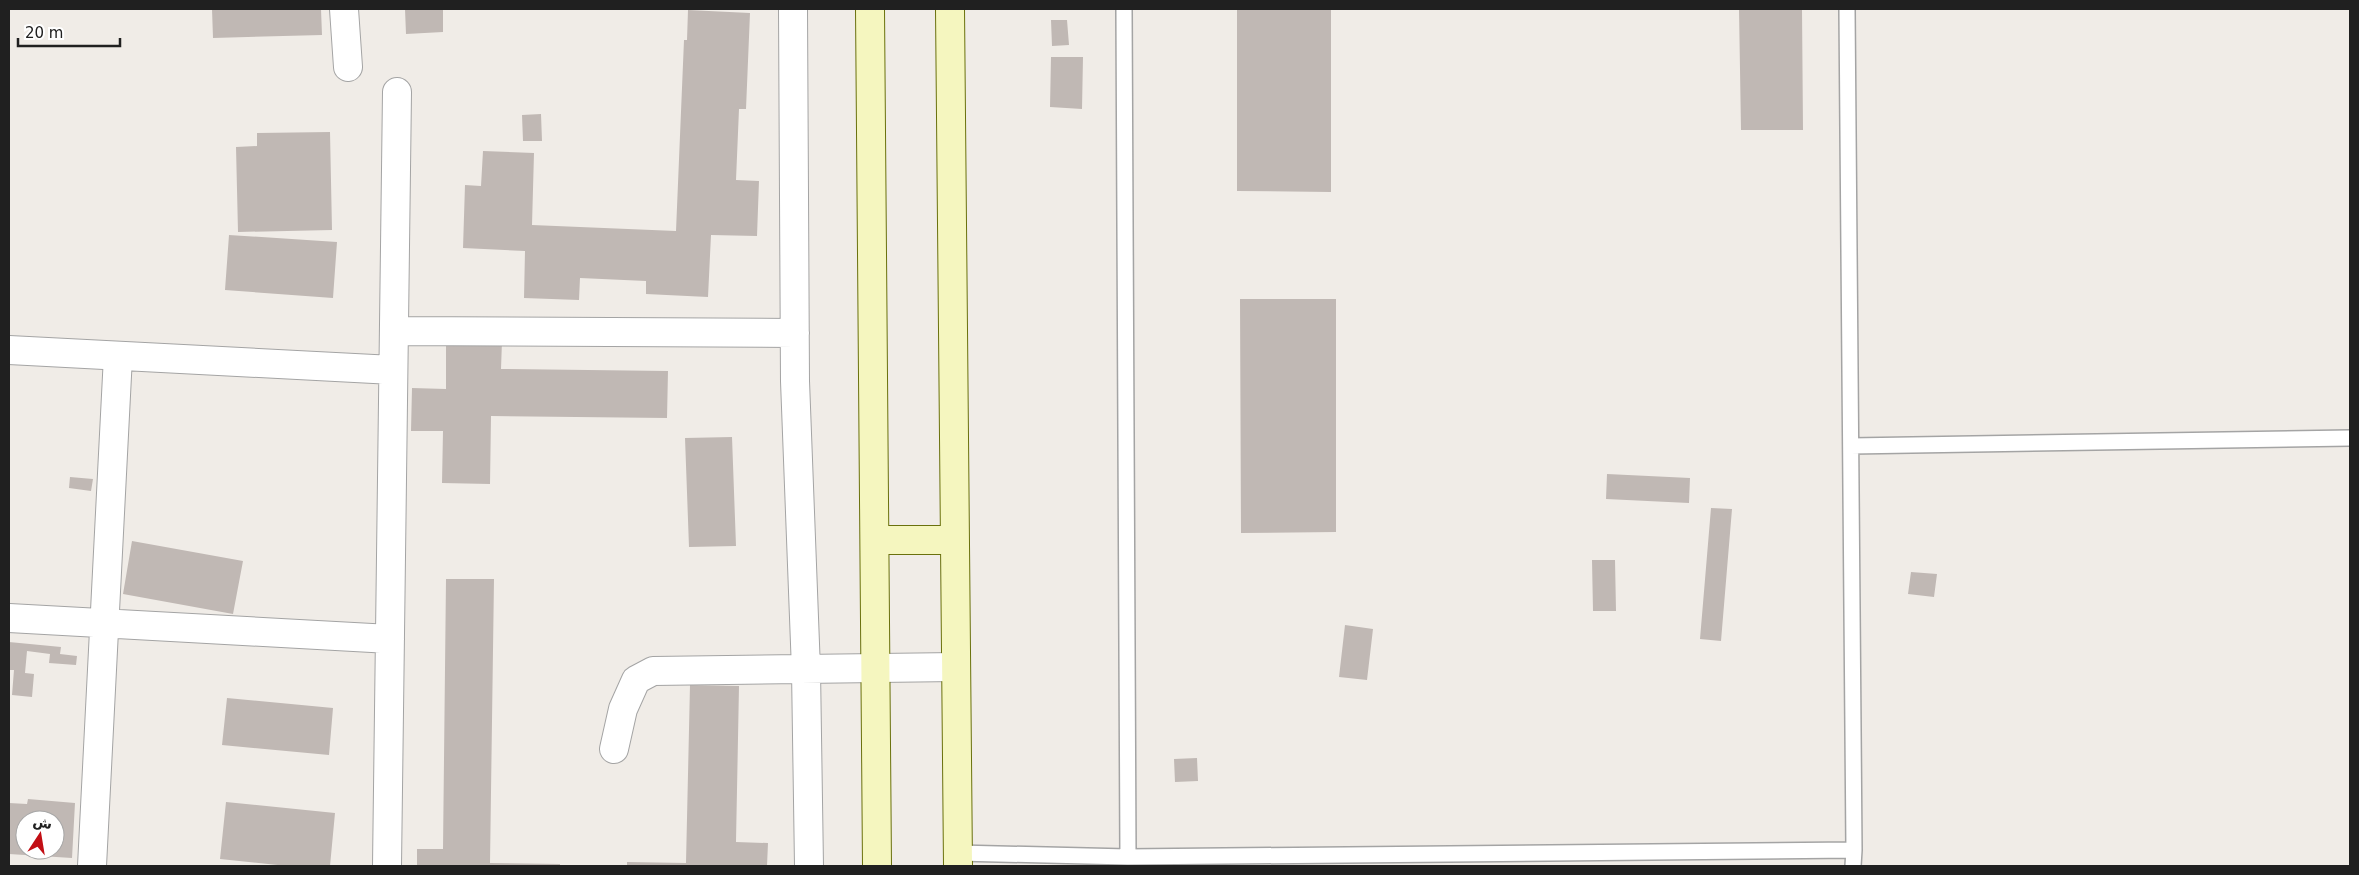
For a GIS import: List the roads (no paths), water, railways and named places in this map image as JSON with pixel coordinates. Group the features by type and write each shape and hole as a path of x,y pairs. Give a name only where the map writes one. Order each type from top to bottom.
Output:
{"street":[{"path":"344,9 348,67"},
{"path":"794,9 795,334 806,670 809,866"},
{"path":"870,9 876,540 877,866"},
{"path":"950,9 958,860"},
{"path":"387,866 397,92"},
{"path":"394,331 795,334"},
{"path":"9,350 393,370"},
{"path":"92,866 118,356"},
{"path":"876,540 955,540"},
{"path":"9,618 390,639"},
{"path":"614,749 623,709 636,680 653,671 956,667"}],"lane":[{"path":"1124,9 1128,857"},
{"path":"1847,9 1854,866"},
{"path":"1851,446 2350,438"},
{"path":"958,860 1854,850"}]}
